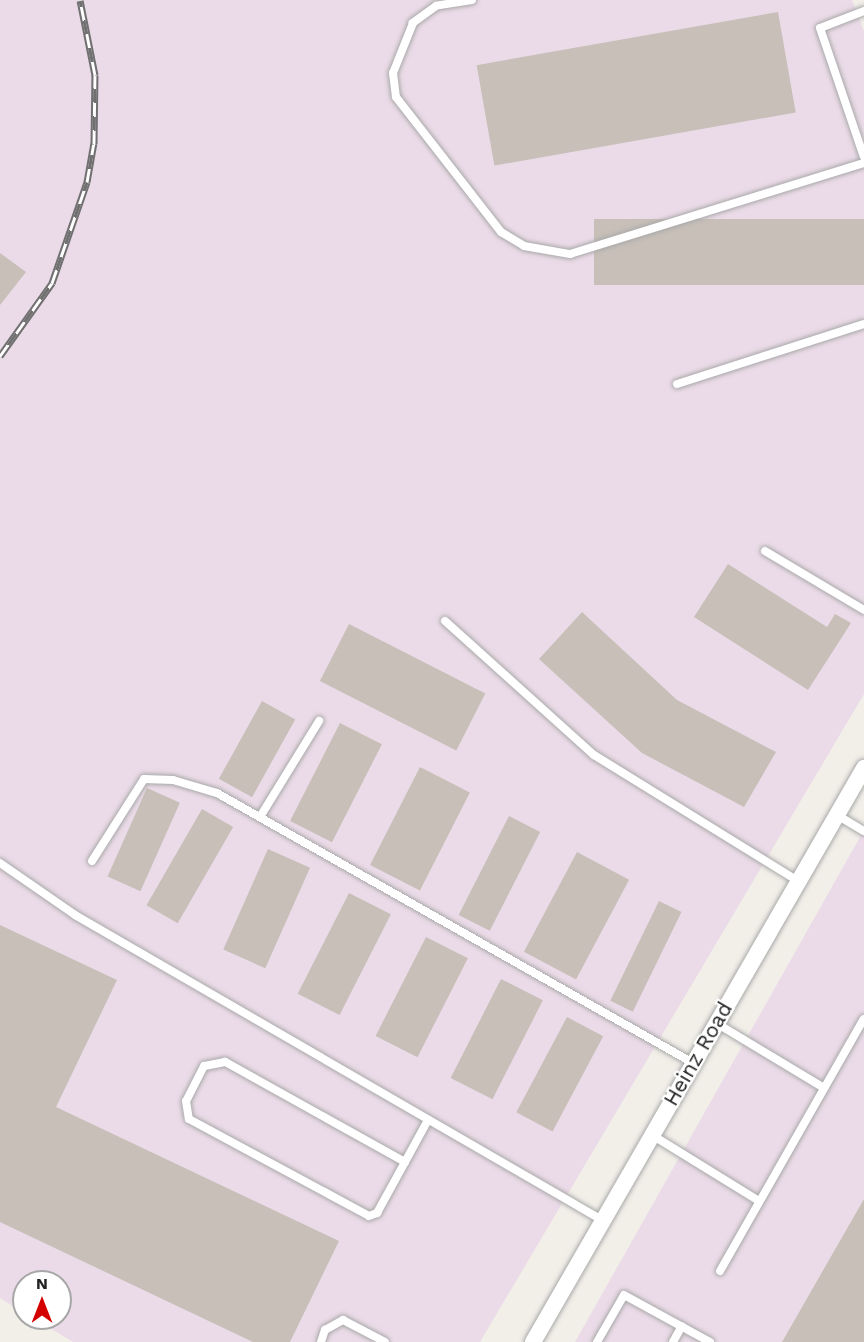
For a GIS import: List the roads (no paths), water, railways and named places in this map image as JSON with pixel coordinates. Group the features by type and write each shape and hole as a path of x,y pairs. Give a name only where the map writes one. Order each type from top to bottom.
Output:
{"street":[{"name":"Heinz Road","path":"533,1342 864,768"}],"lane":[{"path":"472,0 436,6 413,23 395,64 396,97 501,232 524,246 570,254 864,163"},
{"path":"864,11 820,28 864,156"},
{"path":"677,384 864,324"},
{"path":"765,551 864,610"},
{"path":"445,621 594,755 798,881"},
{"path":"260,817 319,721"},
{"path":"92,861 144,779 173,780 217,793 693,1063"},
{"path":"837,815 864,831"},
{"path":"0,862 75,915 602,1220"},
{"path":"720,1271 864,1019"},
{"path":"716,1023 824,1088"},
{"path":"405,1162 225,1062 204,1066 186,1101 189,1119 361,1215 376,1214 405,1162 428,1120"},
{"path":"651,1135 759,1201"},
{"path":"597,1342 624,1294 710,1342"},
{"path":"321,1342 325,1330 343,1320 385,1342"},
{"path":"673,1342 682,1326"}],"railway":[{"path":"0,356 52,283 87,182 94,144 95,75 80,0"}]}
